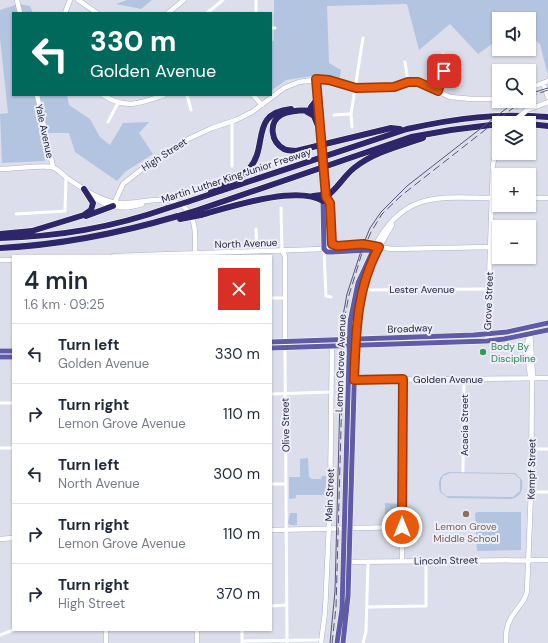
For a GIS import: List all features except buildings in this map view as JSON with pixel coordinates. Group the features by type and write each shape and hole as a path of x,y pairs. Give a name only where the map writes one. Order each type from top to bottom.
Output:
{"highway":[{"path":"311,106 318,98"},
{"path":"187,202 238,178 249,169 258,151 264,124 273,114 284,110 311,106 318,108"},
{"path":"318,108 305,111 288,112 280,116 274,124 272,133 277,144 285,150 296,151 391,128 407,129"},
{"path":"305,111 314,116 321,134"},
{"name":"Martin Luther King Junior Freeway","path":"0,238 35,237 134,219 407,129 439,122 496,115 548,117"},
{"name":"Martin Luther King Junior Freeway","path":"0,248 104,235 167,219 179,218 383,145 411,137 492,125"},
{"path":"536,125 548,126"},
{"path":"199,212 271,197 325,197 336,190 353,168 365,160 377,154 444,131"},
{"path":"75,219 88,213 93,206 91,199 84,189"},
{"path":"309,197 325,197"},
{"path":"0,234 32,231 75,219 114,204"}],"main road":[{"path":"17,0 20,12"},
{"path":"65,12 70,0"},
{"path":"78,0 96,12"},
{"path":"169,12 183,0"},
{"path":"316,79 325,175 323,216 324,249"},
{"name":"High Street","path":"114,204 120,188 130,176 189,138 232,121 262,104 287,87 316,79 329,80 356,88 394,87 408,82 423,83 438,91 460,99 492,99"},
{"path":"536,86 546,82 548,97"},
{"name":"Yale Avenue","path":"37,96 53,167"},
{"path":"105,96 118,103 137,104 161,96"},
{"path":"254,96 262,104"},
{"path":"520,116 527,110 548,102"},
{"name":"Grove Street","path":"487,341 491,198 494,160"},
{"path":"0,169 53,167 84,189 97,196 114,204 130,208 155,200 171,201 184,207 188,211 193,224 195,255"},
{"path":"324,249 332,244 330,203 325,197"},
{"name":"Lemon Grove Avenue","path":"352,342 362,290 384,230 411,205 420,201 439,198 491,198"},
{"path":"536,198 548,198"},
{"path":"323,216 330,220"},
{"name":"North Avenue","path":"332,244 337,246 363,244 376,249"},
{"name":"North Avenue","path":"195,255 324,249 327,252 332,252 376,249 490,247"},
{"name":"Lemon Grove Avenue","path":"343,643 347,614 350,527 352,342 350,322 356,290 364,268 376,249"},
{"name":"Olive Street","path":"282,251 285,256 284,345"},
{"path":"360,251 366,258 364,268"},
{"path":"0,260 12,260"},
{"name":"Broadway","path":"272,348 284,345 487,334 548,323"},
{"name":"Kempf Street","path":"506,643 506,633 510,620 527,594 533,376 530,327"},
{"name":"Broadway","path":"272,342 284,345 332,346 352,342 487,341 548,330"},
{"name":"Main Street","path":"321,641 325,612 332,346"},
{"path":"0,351 12,351"},
{"path":"0,357 12,357"},
{"name":"Golden Avenue","path":"351,380 548,378"},
{"path":"402,561 403,379"},
{"name":"Lemon Grove Avenue","path":"337,643 342,609 351,380"},
{"path":"272,530 402,527"},
{"path":"0,539 12,538"},
{"name":"Lincoln Street","path":"343,562 548,560"},
{"path":"106,631 106,643"},
{"path":"197,631 197,643"}],"street":[{"path":"208,12 223,0"},
{"path":"256,0 256,12"},
{"path":"352,127 352,114 363,38"},
{"path":"443,54 452,62"},
{"path":"438,91 444,71 456,59"},
{"path":"406,62 408,82"},
{"path":"187,96 191,110"},
{"path":"108,122 118,103"},
{"path":"334,115 352,114"},
{"path":"232,121 232,166"},
{"path":"16,214 65,211 66,177"},
{"name":"Olive Street","path":"281,208 282,251"},
{"path":"256,229 257,252"},
{"path":"324,249 326,296 331,297"},
{"name":"Lester Avenue","path":"356,290 488,289"},
{"path":"272,298 284,298"},
{"name":"Olive Street","path":"284,345 287,642"},
{"name":"Acacia Street","path":"463,470 464,379"},
{"path":"272,394 331,392"},
{"path":"0,403 12,403"},
{"path":"0,448 12,448"},
{"path":"531,449 548,449"},
{"path":"272,484 286,484"},
{"path":"531,492 548,492"},
{"path":"367,607 426,606 426,561"},
{"path":"363,643 366,631 368,562"},
{"path":"272,606 287,606"},
{"path":"0,635 12,630"},
{"path":"242,631 242,642 321,641"}],"shaded area":[{"path":"127,0 152,0 141,9 116,4"},
{"path":"274,0 548,0 548,76 540,44 536,41 536,12 492,12 492,44 478,54 450,24 419,50 407,4 327,6 329,63 341,70 339,82 319,75 286,80 272,90 272,41 274,41"},
{"path":"18,4 30,6 33,12 12,12 12,96 67,96 69,105 90,119 100,137 110,145 123,123 149,122 139,133 153,154 125,172 117,181 75,152 69,133 48,133 37,114 45,161 2,163 0,114 8,113 0,38 0,10"},
{"path":"308,458 309,477 312,479 321,479 322,476 326,476 326,495 296,495 296,498 289,499 289,477 300,477 300,459"},
{"path":"449,472 515,473 522,480 522,489 518,496 512,499 448,498 440,492 439,486 441,477 445,473","holes":["450,473 514,474 520,479 520,491 513,497 446,496 441,491 441,481 443,476"]},
{"path":"385,503 398,504 397,521 385,523"},
{"path":"521,512 521,550 477,551 475,513"},
{"path":"290,513 297,513 297,525 290,525 288,523"}],"tram line":[{"path":"536,92 548,88"},
{"path":"330,643 335,591 342,321 347,294 363,245 370,228 381,212 407,186 507,108"}],"railway":[{"path":"536,94 548,90"},
{"path":"332,643 336,607 344,321 349,295 362,253 371,232 382,214 402,195 513,108"}],"place":[{"name":"Body By Discipline","path":"483,352"},
{"name":"Lemon Grove Middle School","path":"466,514"}],"route":[{"path":"402,527 403,379 354,380 356,322 360,300 366,277 379,247 363,244 337,246 332,244 330,203 326,197 316,79 329,80 356,88 394,87 413,81 423,83 438,91 444,71"}]}
